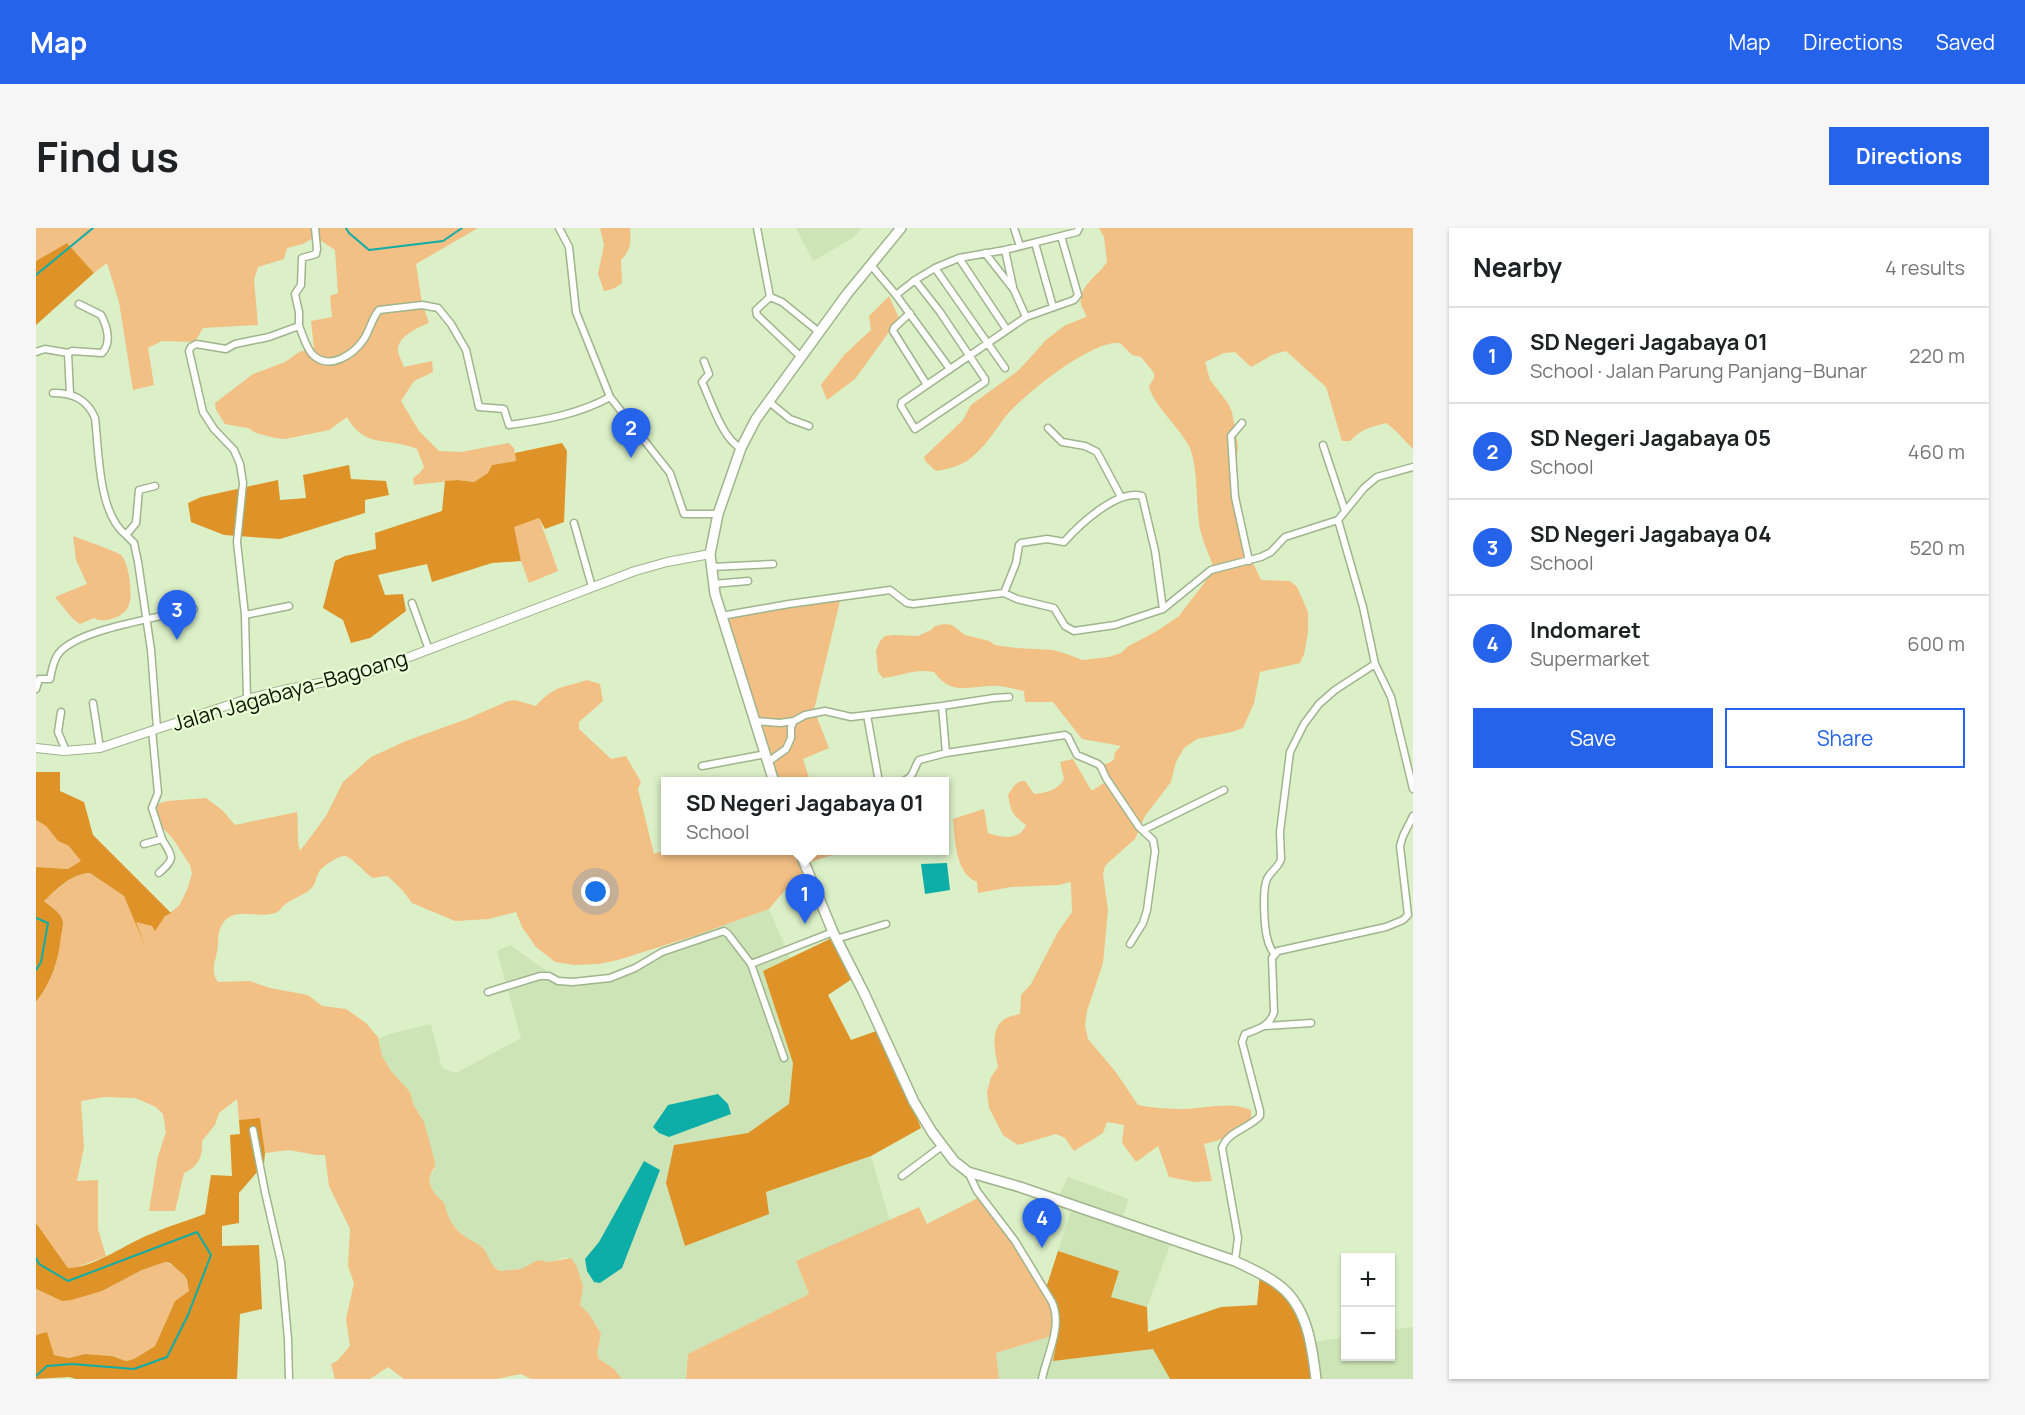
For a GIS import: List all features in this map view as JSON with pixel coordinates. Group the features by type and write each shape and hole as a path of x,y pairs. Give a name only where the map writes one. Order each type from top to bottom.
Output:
{"main road":[{"path":"773,777 713,584 710,554 718,514 741,448 768,400 870,264 901,228"},
{"path":"801,855 834,936 864,993 914,1102 954,1161 968,1172 1020,1187 1235,1261 1278,1284 1304,1317 1316,1379"}],"street":[{"path":"315,228 316,254 302,258 302,285 295,294 299,326 309,350 315,357 331,361 348,356 361,344 379,310 422,304 438,308 451,324 466,350 478,407 504,409 509,424 542,420 585,410 610,397"},
{"path":"559,228 569,247 578,319 610,397 670,473 684,514 718,514"},
{"path":"757,228 770,297"},
{"path":"1014,228 1020,246"},
{"path":"896,295 935,268 959,258 1035,243 1077,232 1079,228"},
{"path":"915,280 970,355 984,376 985,382 914,429 901,404 927,384 950,369 970,355 1007,330 1026,316 1074,300 1078,296 1061,236"},
{"path":"1035,243 1053,307"},
{"path":"1005,250 1014,290 1026,316"},
{"path":"985,253 1014,290"},
{"path":"959,258 1007,330"},
{"path":"870,264 896,295 950,369"},
{"path":"935,268 1005,368"},
{"path":"770,297 782,302 819,332"},
{"path":"770,297 756,310 757,315 801,357"},
{"path":"36,352 45,349 68,353 72,351 102,353 108,337 101,315 78,304"},
{"path":"910,314 893,331 927,384"},
{"path":"247,699 245,615 237,543 243,483 240,464 234,450 214,429 203,412 189,351 191,346 196,344 226,349 235,344 269,337 299,326"},
{"path":"68,353 70,394"},
{"path":"704,362 709,374 702,382 727,435 733,445 741,448"},
{"path":"53,393 70,394 83,400 93,411 96,418 105,498 114,519 134,543 152,650 158,793 152,808 171,858 171,863 159,873"},
{"path":"768,400 790,419 809,426"},
{"path":"1242,423 1231,436 1233,477 1237,513 1249,561"},
{"path":"1048,428 1062,442 1085,446 1097,452 1121,497"},
{"path":"1323,446 1345,512"},
{"path":"722,616 890,590 913,604 1004,593 1017,599 1054,608 1065,626 1074,632 1115,625 1163,609 1210,570 1219,566 1249,561 1271,552 1285,537 1338,520 1364,488 1377,477 1413,467"},
{"path":"126,535 136,523 139,490 155,486"},
{"path":"1004,593 1021,543 1047,539 1064,542 1072,532 1091,517 1121,497 1136,494 1142,496 1153,541 1163,609"},
{"path":"1338,520 1363,608 1375,664 1391,697 1413,789"},
{"path":"574,523 592,587"},
{"name":"Jalan Jagabaya–Bagoang","path":"36,748 64,751 100,748 247,699 282,690 349,679 592,587 667,562 710,554"},
{"path":"712,567 773,564"},
{"path":"713,584 748,581"},
{"path":"412,603 429,650"},
{"path":"245,615 289,606"},
{"path":"36,689 39,679 50,679 55,658 68,644 91,634 194,609"},
{"path":"1274,954 1266,933 1265,889 1268,876 1280,864 1281,859 1280,832 1290,752 1304,724 1319,704 1335,690 1375,664"},
{"path":"755,721 780,723 825,711 844,716 867,715 1010,697"},
{"path":"93,703 100,748"},
{"path":"942,706 946,753"},
{"path":"61,711 58,732 64,751"},
{"path":"867,715 878,777"},
{"path":"702,766 767,758 786,748 791,738 791,727 794,721"},
{"path":"911,777 920,760 946,753 1065,735 1068,737 1077,755 1101,767 1155,845 1152,882 1143,923 1130,944"},
{"path":"1143,830 1224,790"},
{"path":"1235,1261 1238,1238 1222,1148 1226,1138 1249,1126 1260,1116 1242,1042 1245,1034 1270,1022 1274,1012 1272,958 1278,951 1386,927 1408,915 1400,846 1413,816"},
{"path":"144,844 162,839"},
{"path":"751,964 834,936 886,924"},
{"path":"488,992 540,976 573,982 610,978 635,968 662,952 724,931 751,964 784,1058"},
{"path":"1265,1026 1311,1023"},
{"path":"253,1130 281,1262 289,1379"},
{"path":"902,1176 942,1146"},
{"path":"968,1172 977,1191 1015,1241 1053,1302 1056,1311 1054,1336 1042,1379"}],"shaded area":[{"path":"36,228 478,228 416,264 422,303 429,323 406,335 399,343 398,352 404,367 432,361 433,372 414,381 401,401 419,431 439,451 461,452 509,443 514,448 516,461 492,465 488,473 474,482 458,480 414,485 413,478 424,467 417,449 369,438 361,434 347,417 329,430 285,439 225,424 216,410 215,403 253,374 285,362 299,352 314,348 311,321 332,317 330,296 338,293 335,250 315,237 303,244 287,248 284,259 258,267 254,280 258,325 203,328 195,342 162,341 148,348 154,385 133,390 119,302 107,263 94,273 67,243 36,261"},
{"path":"600,228 630,228 630,246 621,260 622,283 613,289 604,291 598,274 604,245"},
{"path":"796,228 862,228 853,238 813,261"},
{"path":"1099,228 1413,228 1413,449 1386,423 1362,431 1350,441 1342,441 1326,387 1286,351 1274,354 1251,367 1235,352 1224,353 1205,362 1210,380 1228,403 1232,412 1238,446 1235,475 1237,495 1253,563 1261,580 1290,581 1297,587 1308,612 1308,633 1300,663 1260,672 1254,703 1243,728 1197,739 1184,748 1176,762 1171,782 1145,816 1135,839 1105,866 1103,874 1108,910 1103,963 1087,1011 1085,1025 1088,1039 1115,1071 1138,1105 1185,1109 1227,1105 1251,1110 1251,1119 1236,1132 1204,1144 1212,1181 1195,1182 1169,1177 1158,1146 1136,1162 1122,1143 1124,1125 1107,1122 1103,1133 1074,1151 1065,1138 1056,1134 1018,1145 1003,1135 989,1108 987,1092 991,1077 998,1067 995,1041 997,1028 1006,1018 1020,1014 1021,995 1031,984 1058,932 1072,912 1071,884 1070,882 1059,885 1011,887 978,893 977,882 970,878 960,863 953,819 984,809 988,833 1004,837 1019,834 1026,825 1015,816 1008,795 1017,783 1025,781 1034,794 1051,790 1059,786 1064,779 1060,762 1073,759 1093,790 1107,781 1099,766 1111,762 1115,752 1121,746 1082,739 1053,702 1025,702 1024,691 998,686 953,687 934,672 927,671 883,678 878,672 876,651 885,636 918,636 935,626 945,624 952,625 965,635 989,641 995,645 1053,650 1082,660 1109,657 1121,653 1127,647 1179,616 1212,569 1200,528 1196,475 1190,448 1151,393 1149,386 1154,373 1141,357 1132,355 1120,343 1108,344 1093,350 1042,383 1006,416 983,446 967,461 936,471 924,457 963,420 971,405 1019,370 1046,340 1064,326 1086,317 1081,304 1083,292 1107,262 1104,237"},
{"path":"67,243 94,273 36,325 36,261"},
{"path":"889,296 899,318 855,379 827,400 821,385 844,355 871,330 869,316"},
{"path":"562,443 567,451 564,522 545,529 539,518 514,527 521,561 492,563 432,582 427,564 378,575 385,595 403,594 406,611 370,638 351,643 343,620 323,608 335,561 345,556 376,549 375,533 442,511 445,481 474,482 488,473 492,465 516,461 515,453"},
{"path":"349,465 351,479 386,481 389,495 365,500 365,513 280,539 224,535 191,522 188,503 201,497 278,480 280,500 306,498 303,475"},
{"path":"539,518 558,571 529,583 513,527"},
{"path":"73,536 118,553 124,559 130,579 131,594 127,609 119,616 108,620 94,618 80,624 55,597 87,584 76,560"},
{"path":"827,599 840,601 814,710 829,748 803,759 809,777 775,777 721,618"},
{"path":"587,680 600,684 603,701 579,722 579,729 611,759 626,756 641,782 638,789 654,854 661,851 661,855 832,855 801,865 806,882 785,890 769,909 618,960 575,965 555,962 536,947 522,927 516,912 489,919 455,921 412,903 389,877 373,878 351,859 342,856 321,869 310,889 288,902 279,911 262,915 238,914 225,921 219,932 214,971 218,982 250,981 270,988 308,995 322,1006 346,1009 366,1023 378,1037 382,1056 391,1071 410,1092 413,1104 424,1122 435,1162 430,1184 444,1202 454,1227 480,1245 492,1264 500,1271 521,1269 538,1260 549,1262 571,1258 577,1267 583,1287 580,1305 589,1314 601,1334 597,1353 599,1359 614,1369 622,1379 531,1379 521,1374 496,1379 404,1379 388,1367 370,1379 335,1379 331,1364 337,1361 350,1346 346,1319 354,1283 348,1266 350,1229 329,1186 325,1155 289,1150 265,1153 260,1119 239,1120 237,1099 219,1113 215,1125 202,1141 199,1161 184,1173 175,1211 149,1211 158,1156 166,1132 163,1114 156,1107 135,1098 104,1097 81,1101 84,1147 77,1181 98,1180 98,1229 106,1256 75,1268 68,1268 36,1223 36,1002 53,971 63,922 58,913 44,901 45,899 71,879 90,873 124,896 135,921 152,926 179,906 192,874 190,865 173,839 155,819 153,809 160,803 206,798 222,810 235,825 297,812 300,851 326,816 343,782 371,757 508,701 515,700 536,706 554,690"},
{"path":"36,772 60,772 60,791 84,802 93,835 171,913 165,916 155,931 152,926 136,922 146,948 124,896 90,873 77,876 65,883 44,901 60,915 63,925 53,971 36,1002 36,867 68,869 81,861 69,846 58,841 46,826 36,820"},
{"path":"36,820 46,826 58,841 69,846 82,861 68,869 36,867"},
{"path":"769,909 790,958 763,971 793,1063 789,1104 748,1133 674,1145 685,1246 769,1214 765,1193 871,1156 890,1221 796,1261 809,1294 688,1354 686,1379 622,1379 599,1359 597,1353 601,1334 589,1314 580,1306 583,1287 567,1257 549,1262 538,1260 521,1269 500,1271 492,1266 483,1247 465,1237 452,1224 446,1215 444,1202 436,1197 431,1185 430,1176 435,1169 424,1123 413,1104 410,1092 391,1071 382,1056 379,1039 389,1034 431,1024 442,1068 456,1073 521,1038 497,951 510,945 561,981 623,976 694,936"},
{"path":"836,936 858,975 828,995 851,1040 882,1029 921,1128 871,1156 766,1192 769,1214 685,1246 666,1183 674,1145 748,1133 789,1104 793,1063 763,971"},
{"path":"260,1118 265,1153 264,1164 239,1193 239,1223 222,1226 222,1246 259,1245 262,1309 240,1314 237,1379 76,1379 69,1377 36,1379 36,1335 47,1332 54,1355 69,1358 85,1354 112,1356 126,1361 134,1359 155,1346 175,1301 189,1291 184,1275 170,1263 165,1262 142,1270 102,1291 62,1301 36,1289 36,1223 68,1268 89,1264 157,1231 205,1214 211,1175 232,1176 230,1135 240,1134 239,1120"},
{"path":"1068,1177 1129,1199 1120,1224 1171,1243 1147,1307 1111,1297 1119,1271 1058,1251 1073,1205 1057,1199"},
{"path":"980,1197 1047,1285 1058,1334 996,1353 999,1379 686,1379 688,1354 809,1294 796,1261 919,1207 927,1224"},
{"path":"1058,1251 1119,1271 1111,1297 1147,1307 1148,1332 1221,1307 1257,1305 1260,1274 1304,1313 1319,1379 1170,1379 1153,1349 1053,1361 1058,1334 1047,1285"},
{"path":"165,1262 182,1273 189,1291 175,1301 155,1346 134,1359 126,1361 112,1356 85,1354 69,1358 54,1355 47,1333 36,1335 36,1289 62,1301 102,1291 142,1270"},
{"path":"1413,1327 1413,1379 1319,1379 1314,1342 1341,1338 1341,1361 1395,1361 1395,1329"},
{"path":"1058,1334 1053,1361 1154,1349 1170,1379 999,1379 996,1353"}],"water":[{"path":"947,863 950,890 925,894 921,864"},
{"path":"718,1094 728,1104 731,1114 669,1137 659,1133 653,1127 668,1105"},
{"path":"644,1161 660,1170 622,1268 600,1283 594,1282 587,1271 585,1259 599,1242"}],"waterway":[{"path":"36,275 93,228"},
{"path":"346,228 369,250 443,241 462,228"},
{"path":"36,918 48,923 41,962 36,970"},
{"path":"36,1258 39,1264 68,1281 197,1232 211,1255 188,1315 167,1357 134,1369 72,1364 47,1366 36,1376"}],"place":[{"name":"SD Negeri Jagabaya 05","path":"631,458"},
{"name":"SD Negeri Jagabaya 04","path":"177,640"},
{"name":"SD Negeri Jagabaya 01","path":"805,924"},
{"name":"Indomaret","path":"1042,1248"}]}
